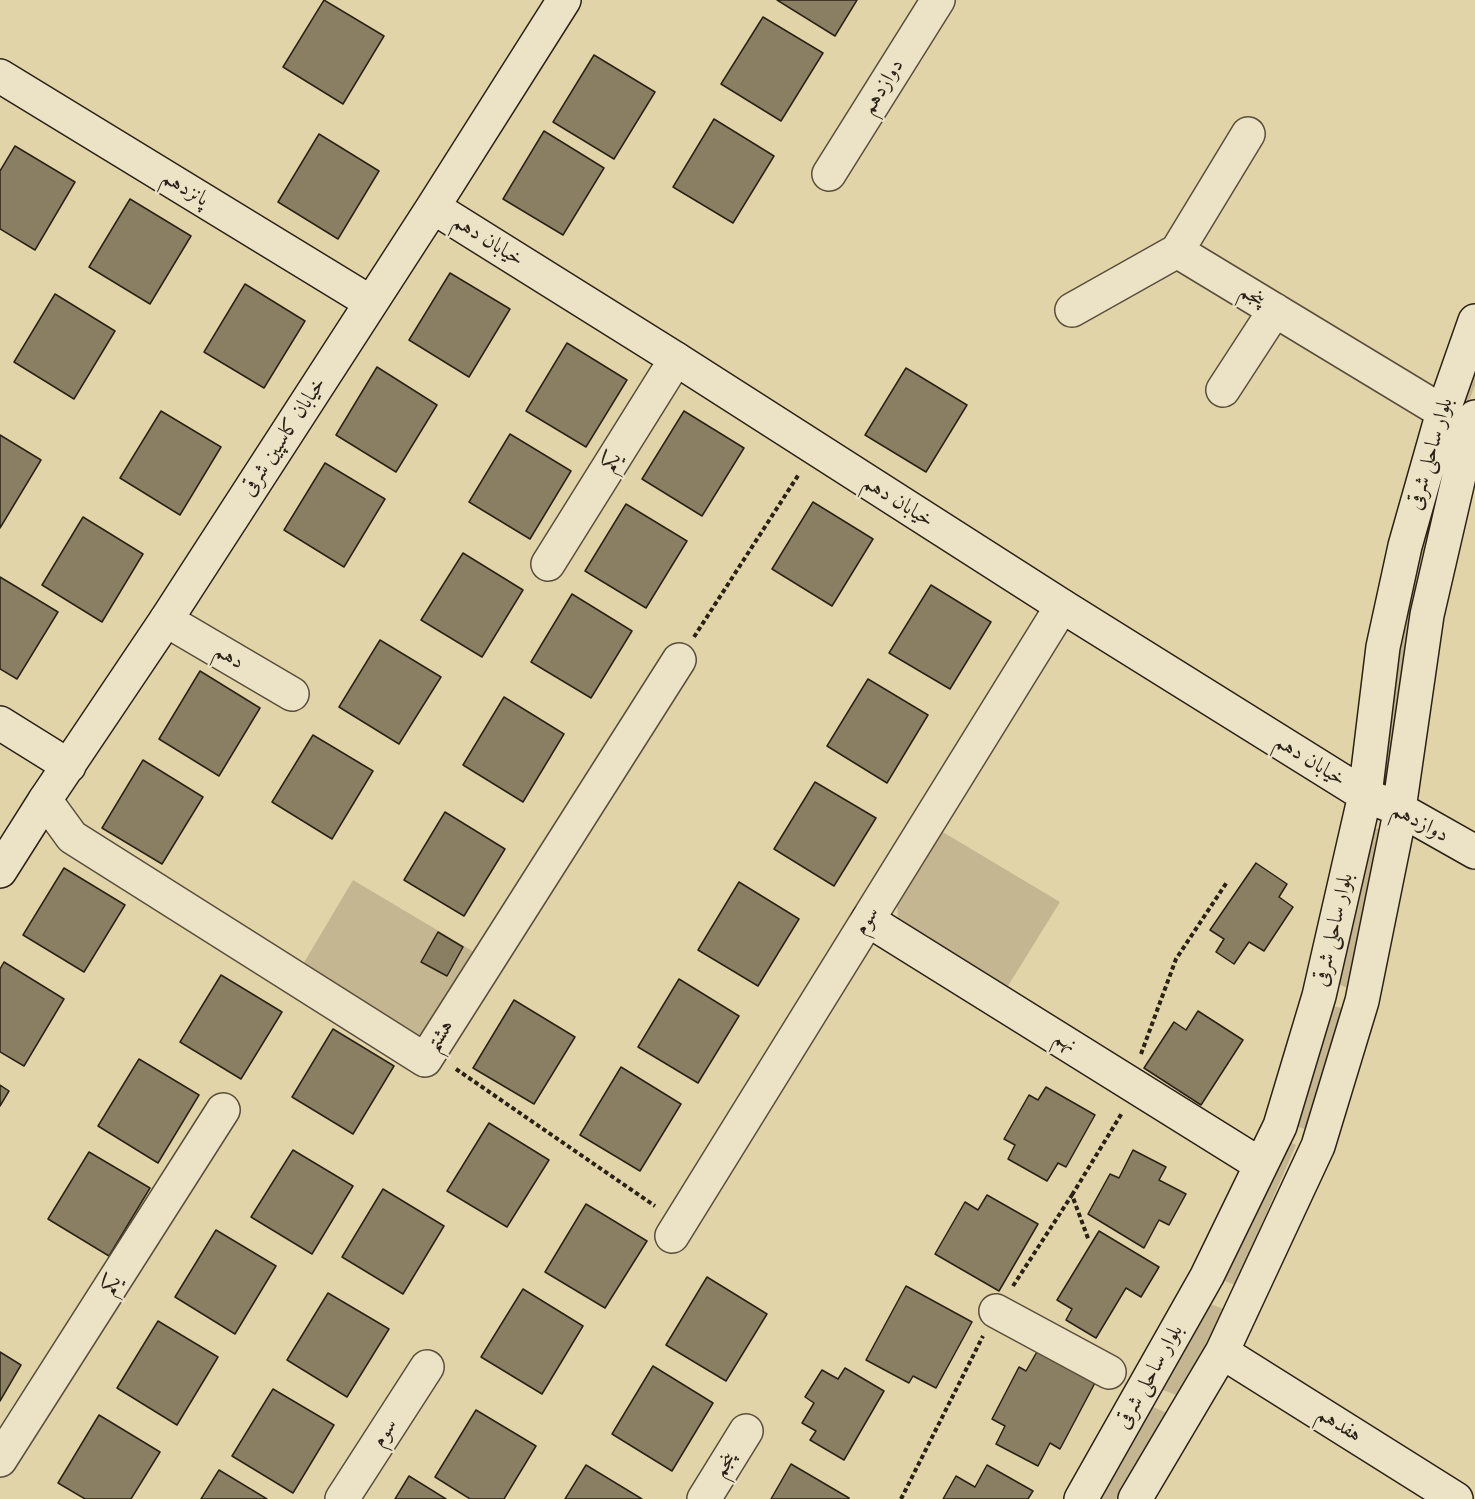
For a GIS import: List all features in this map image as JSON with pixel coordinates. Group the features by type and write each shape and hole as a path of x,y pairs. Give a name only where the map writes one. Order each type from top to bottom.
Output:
{"street":[{"name":"خیابان کاسپین شرقی","path":"0,871 166,620 564,0"},
{"name":"دوازدهم","path":"829,174 938,0"},
{"name":"پانزدهم","path":"0,76 370,302"},
{"path":"1072,310 1177,250 1248,134"},
{"name":"خیابان دهم","path":"433,207 676,359 1062,606 1365,795"},
{"name":"پنجم","path":"1177,250 1443,412"},
{"path":"1223,390 1275,310"},
{"name":"بلوار ساحلی شرقی","path":"1080,1499 1207,1276 1280,1126 1319,996 1365,795 1383,647 1405,546 1443,412 1475,321"},
{"name":"یکم","path":"548,564 676,359"},
{"name":"بلوار ساحلی شرقی","path":"1135,1499 1222,1352 1318,1146 1362,1001 1400,813 1427,615 1469,433 1475,417"},
{"name":"سوم","path":"676,1230 1062,606"},
{"name":"دهم","path":"166,620 292,694"},
{"name":"هشتم","path":"72,837 425,1060 679,660"},
{"path":"0,723 69,766"},
{"name":"دوازدهم","path":"1365,795 1399,809 1475,852"},
{"path":"45,800 72,837"},
{"path":"21,838 72,837"},
{"name":"نهم","path":"868,920 1262,1165"},
{"name":"یکم","path":"0,1460 223,1110"},
{"path":"996,1311 1109,1372 1129,1416"},
{"name":"هفدهم","path":"1222,1352 1456,1499"},
{"path":"1109,1372 1160,1359"},
{"name":"سوم","path":"342,1499 427,1367"},
{"name":"پنجم","path":"704,1499 746,1431"}],"path":[{"path":"679,660 814,449"},
{"path":"901,1499 996,1311 1072,1196 1134,1085 1176,958 1227,882"},
{"path":"430,1052 676,1230"},
{"path":"1072,1196 1089,1241"}],"shaded area":[{"path":"1475,348 1475,385 1464,415 1391,783 1375,782 1399,638 1426,514"},
{"path":"1368,828 1382,829 1348,988 1335,983"},
{"path":"941,831 1060,902 1003,994 899,932 897,904"},
{"path":"353,880 474,952 425,1035 395,1038 296,976"},
{"path":"1331,1006 1343,1008 1305,1129 1292,1125"},
{"path":"1287,1141 1296,1145 1235,1285 1225,1281"},
{"path":"1210,1304 1224,1309 1179,1396 1163,1390"},
{"path":"1153,1407 1167,1413 1116,1499 1098,1499"}],"building":[{"path":"324,0 384,36 343,104 283,67"},
{"path":"777,0 857,0 835,36"},
{"path":"763,17 823,53 781,121 721,84"},
{"path":"594,55 655,92 614,159 553,122"},
{"path":"714,119 774,156 733,223 673,187"},
{"path":"544,131 604,168 563,235 503,199"},
{"path":"319,134 379,171 338,239 278,202"},
{"path":"15,146 75,182 35,250 0,229 0,171"},
{"path":"130,199 191,236 150,304 89,267"},
{"path":"450,273 510,309 469,377 409,340"},
{"path":"245,284 305,321 264,388 204,352"},
{"path":"55,294 115,331 74,399 14,362"},
{"path":"567,343 627,380 586,447 526,411"},
{"path":"377,367 437,405 396,472 336,435"},
{"path":"906,368 967,405 926,472 865,435"},
{"path":"161,411 221,447 180,515 120,478"},
{"path":"684,411 744,448 702,516 642,479"},
{"path":"510,434 571,471 530,539 469,502"},
{"path":"0,435 41,460 0,528"},
{"path":"325,463 385,499 344,567 284,530"},
{"path":"813,502 873,539 832,606 772,569"},
{"path":"626,504 687,541 646,608 585,571"},
{"path":"83,517 143,554 102,622 42,585"},
{"path":"463,553 523,590 482,657 421,620"},
{"path":"0,577 58,612 17,679 0,669"},
{"path":"931,585 991,622 950,689 889,653"},
{"path":"572,594 632,631 591,698 531,662"},
{"path":"380,640 441,677 399,744 339,707"},
{"path":"200,671 260,708 219,776 159,739"},
{"path":"868,679 928,715 887,783 827,746"},
{"path":"504,697 564,734 523,802 463,765"},
{"path":"313,735 373,771 332,839 272,802"},
{"path":"143,760 203,797 162,864 102,828"},
{"path":"815,782 876,818 834,886 774,849"},
{"path":"445,812 505,849 464,916 404,880"},
{"path":"1256,863 1287,884 1279,897 1293,907 1264,951 1249,942 1234,964 1216,952 1224,939 1210,930"},
{"path":"64,868 125,905 84,972 23,935"},
{"path":"739,882 799,919 758,986 698,950"},
{"path":"438,932 463,947 447,976 421,962"},
{"path":"4,962 64,999 24,1066 0,1052 0,969"},
{"path":"221,975 282,1012 241,1079 180,1042"},
{"path":"679,979 739,1016 698,1083 638,1047"},
{"path":"514,1000 575,1037 534,1104 473,1068"},
{"path":"1198,1011 1243,1040 1201,1105 1144,1068 1174,1022 1186,1030"},
{"path":"333,1029 394,1066 353,1134 292,1097"},
{"path":"139,1059 199,1095 158,1163 98,1126"},
{"path":"621,1067 681,1104 640,1171 580,1135"},
{"path":"0,1085 9,1091 0,1106"},
{"path":"1046,1087 1095,1115 1066,1167 1058,1163 1047,1181 1008,1159 1015,1145 1004,1139 1029,1095 1038,1100"},
{"path":"489,1123 549,1160 507,1227 447,1191"},
{"path":"293,1150 353,1186 312,1254 251,1217"},
{"path":"1133,1150 1166,1167 1159,1180 1186,1194 1169,1225 1159,1220 1144,1248 1088,1214 1110,1174 1119,1178"},
{"path":"89,1152 150,1188 109,1256 48,1219"},
{"path":"383,1189 444,1226 403,1294 342,1257"},
{"path":"987,1195 1038,1224 999,1291 935,1254 965,1202 978,1210"},
{"path":"586,1204 647,1241 605,1308 545,1272"},
{"path":"216,1230 276,1266 235,1334 175,1297"},
{"path":"1099,1231 1159,1267 1141,1297 1126,1288 1096,1338 1066,1320 1072,1309 1057,1300"},
{"path":"707,1277 767,1314 726,1381 666,1345"},
{"path":"906,1286 972,1322 936,1388 913,1376 909,1383 866,1360"},
{"path":"523,1289 583,1326 542,1394 481,1357"},
{"path":"328,1293 389,1329 347,1397 287,1360"},
{"path":"158,1321 218,1357 177,1425 117,1388"},
{"path":"1038,1350 1096,1381 1060,1449 1050,1443 1038,1466 996,1444 1005,1426 992,1419 1019,1367 1026,1371"},
{"path":"0,1352 21,1365 0,1401"},
{"path":"653,1366 713,1403 672,1471 612,1434"},
{"path":"845,1368 884,1391 844,1460 810,1440 816,1431 802,1423 814,1403 805,1397 822,1370 838,1379"},
{"path":"273,1389 334,1425 293,1493 232,1456"},
{"path":"476,1410 536,1446 504,1499 470,1499 435,1477"},
{"path":"99,1415 160,1452 131,1499 85,1499 58,1483"},
{"path":"791,1464 849,1498 849,1499 771,1499"},
{"path":"586,1465 642,1499 565,1499"},
{"path":"987,1465 1033,1491 1028,1499 943,1499 956,1476 975,1487"},
{"path":"219,1470 267,1499 201,1499"},
{"path":"409,1476 446,1499 395,1499"}]}
